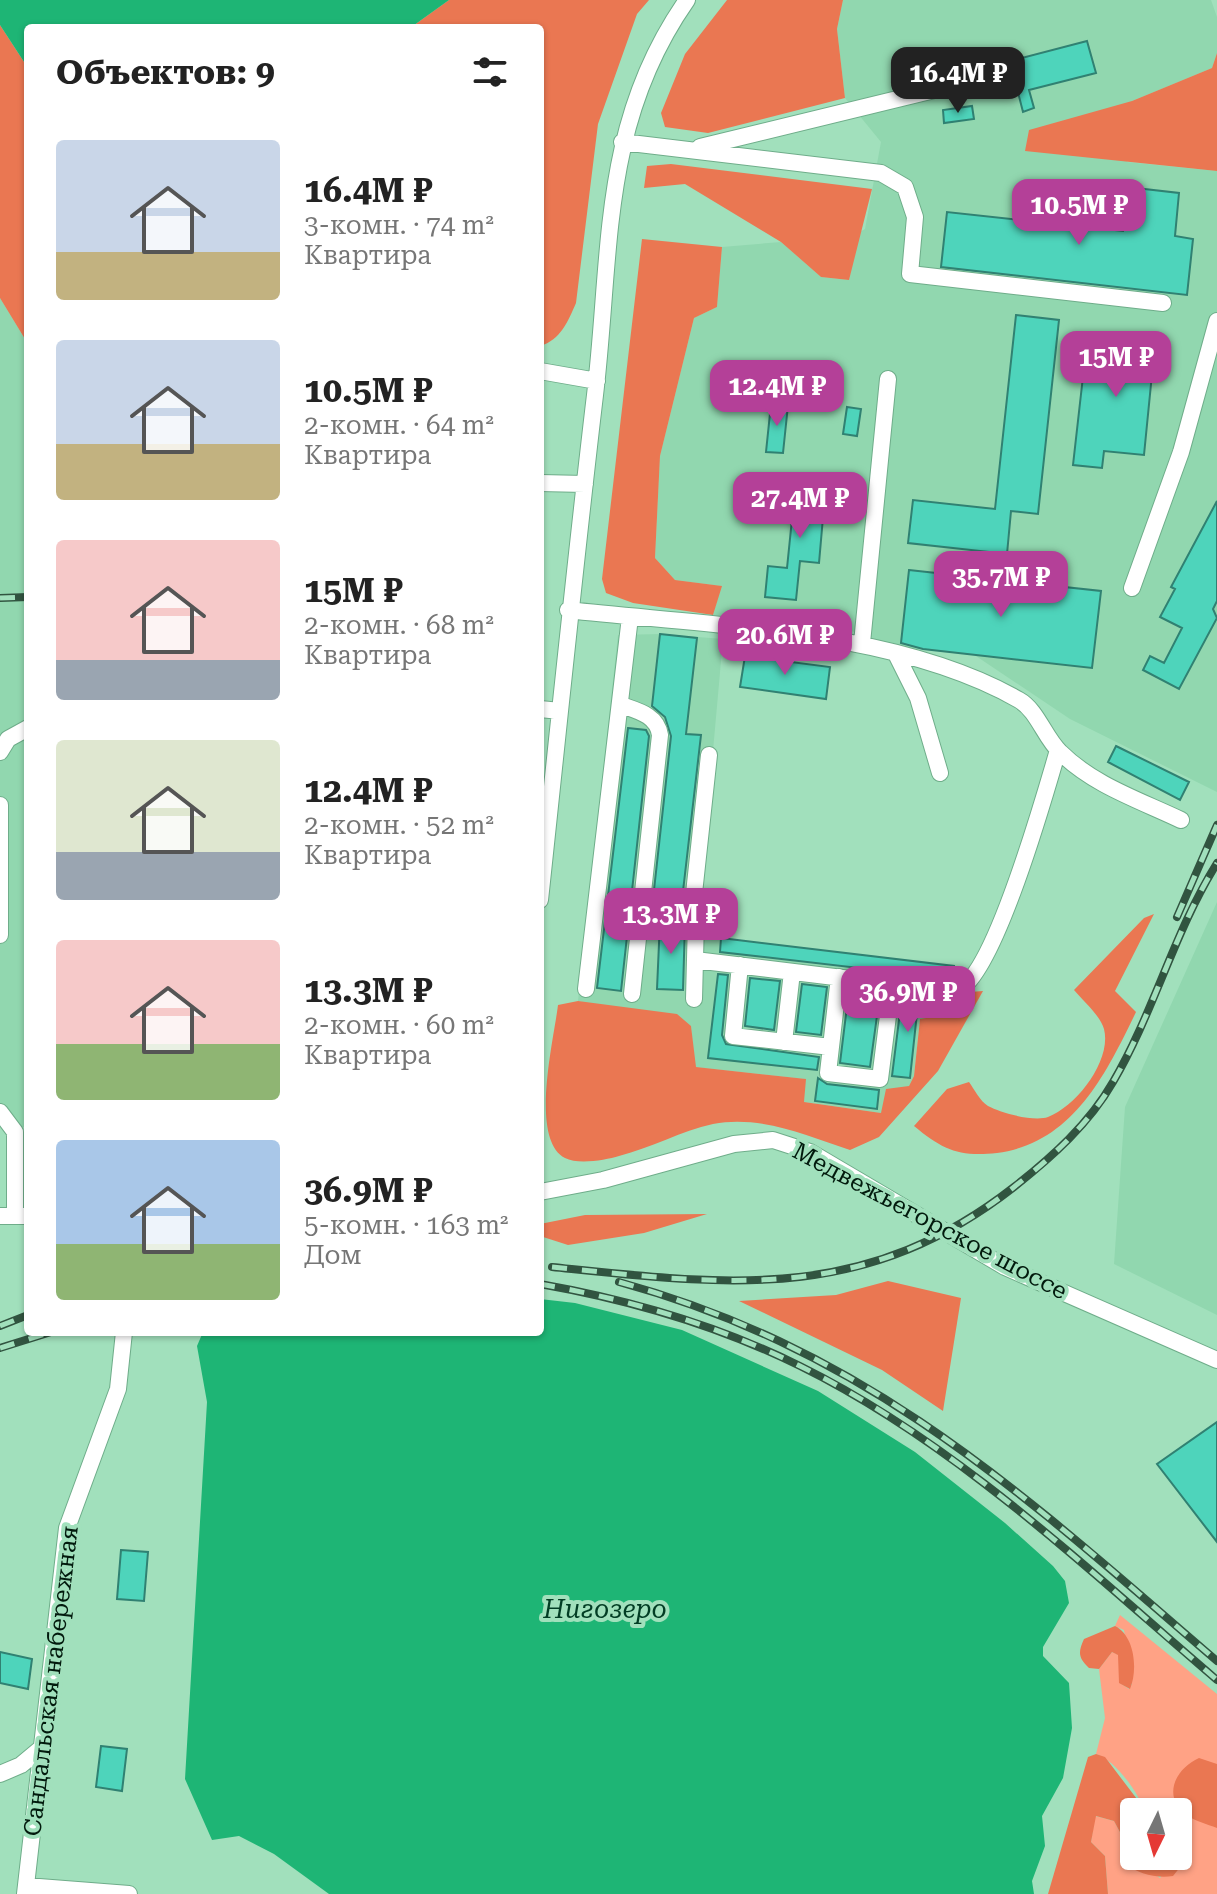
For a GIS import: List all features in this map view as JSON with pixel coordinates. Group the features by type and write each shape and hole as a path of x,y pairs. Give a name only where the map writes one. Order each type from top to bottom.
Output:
{"street":[{"path":"544,862 568,610 597,381 610,222 622,142 643,76 687,0"},
{"path":"691,149 959,84"},
{"path":"622,142 881,173 905,187 915,217 910,274 1163,303"},
{"path":"1132,588 1181,452 1217,321"},
{"path":"544,372 597,381"},
{"path":"862,643 888,379"},
{"path":"544,483 585,484"},
{"path":"568,610 862,643 897,656 964,672 1023,702 1058,750 1088,776 1181,820"},
{"path":"586,989 615,721 621,705 630,617"},
{"path":"897,656 918,698 940,773"},
{"path":"621,705 648,715 658,726 660,735 632,994"},
{"path":"544,709 560,711"},
{"path":"0,752 8,739 24,730"},
{"path":"695,960 949,991 961,988 982,961 1038,820 1058,750"},
{"path":"694,999 696,920 692,912 709,755"},
{"path":"0,805 0,935"},
{"path":"641,909 692,912"},
{"path":"740,965 733,1036 831,1047"},
{"path":"784,1042 792,972"},
{"path":"839,977 828,1073 880,1079 892,984"},
{"path":"0,1112 15,1132 14,1216"},
{"name":"Медвежьегорское шоссе","path":"544,1191 603,1180 734,1144 773,1140 810,1152 1005,1267 1217,1360"},
{"name":"Сандальская набережная","path":"26,1890 39,1750 67,1528 118,1389 124,1336"},
{"path":"0,1774 21,1765 39,1750"},
{"path":"26,1890 129,1894"}],"shaded area":[{"path":"449,0 649,0 637,14 598,124 576,303 559,335 544,344 544,24 416,24"},
{"path":"727,0 843,0 837,29 845,98 708,133 665,127 661,113 685,54"},
{"path":"843,0 1211,0 1217,17 1217,53 1212,68 1132,101 1127,162 1217,171 1217,792 1070,719 973,654 900,647 845,629 713,615 721,586 675,580 655,558 660,456 694,318 717,307 722,247 781,242 821,277 849,280 858,233 865,229 881,142 845,98 837,29"},
{"path":"0,25 24,62 24,337 0,298"},
{"path":"1217,53 1217,171 1025,151 1029,130 1132,101 1212,68"},
{"path":"671,164 872,189 849,280 821,277 781,242 685,184 644,188 647,166"},
{"path":"642,239 722,247 717,307 694,318 660,456 655,558 675,580 722,586 713,615 633,603 606,593 602,579"},
{"path":"0,298 24,337 24,1127 0,1127"},
{"path":"660,634 723,639 700,896 705,919 721,938 954,966 970,992 950,1014 920,1020 914,1076 909,1086 881,1113 804,1102 805,1079 695,1067 691,1026 578,1001 618,635"},
{"path":"1217,902 1217,1315 1114,1264 1125,1107"},
{"path":"1154,914 1115,991 1136,1012 1099,1081 1066,1120 1024,1147 984,1154 952,1150 914,1126 947,1089 969,1082 988,1106 1018,1116 1048,1117 1070,1103 1097,1068 1105,1041 1099,1019 1074,990 1144,918"},
{"path":"983,991 938,1071 879,1137 850,1150 765,1124 731,1122 701,1127 613,1158 577,1161 565,1158 554,1147 548,1131 546,1087 558,1005 578,1001 677,1014 691,1026 696,1067 806,1079 804,1102 881,1113 886,1089 909,1086 914,1076 920,1019 950,1014 970,992"},
{"path":"707,1214 644,1233 568,1245 544,1237 544,1223 585,1215"},
{"path":"888,1281 961,1298 943,1411 882,1370 739,1301 836,1295"},
{"path":"1120,1615 1217,1694 1217,1894 1108,1894 1105,1856 1091,1842 1095,1816 1114,1821 1120,1832 1120,1870 1147,1870 1160,1878 1166,1870 1192,1870 1192,1798 1138,1798 1111,1763 1096,1754 1105,1718 1099,1669 1112,1652 1119,1655 1120,1683 1129,1689 1132,1684 1124,1630 1115,1626"},
{"path":"1115,1626 1131,1645 1134,1673 1130,1689 1119,1683 1118,1655 1112,1652 1099,1669 1089,1668 1080,1655 1084,1639"},
{"path":"1096,1754 1105,1757 1136,1798 1120,1798 1120,1832 1114,1821 1096,1816 1091,1842 1105,1856 1108,1894 1048,1894 1088,1757"},
{"path":"1199,1758 1217,1764 1217,1828 1192,1818 1192,1798 1174,1798 1174,1784 1183,1769"},
{"path":"1137,1870 1178,1870 1173,1876 1167,1877"}],"water":[{"path":"0,0 449,0 416,24 24,24 24,62 0,25"},
{"name":"Нигозеро","path":"544,1299 575,1303 682,1330 818,1391 915,1452 1005,1523 1053,1566 1065,1581 1069,1603 1043,1647 1043,1656 1069,1683 1072,1728 1063,1778 1042,1816 1045,1846 1032,1881 1034,1894 329,1894 274,1854 239,1836 212,1840 185,1779 207,1402 197,1346 201,1336 544,1336"}],"building":[{"path":"1087,41 1096,73 1029,90 1034,108 1023,112 1010,61"},
{"path":"972,106 974,119 944,123 943,110"},
{"path":"1127,187 1179,193 1175,236 1193,239 1187,295 941,267 947,212 1123,231"},
{"path":"1016,315 1059,320 1038,514 1011,511 1007,554 908,543 913,500 995,509"},
{"path":"1140,336 1169,344 1167,366 1153,364 1144,455 1104,451 1102,468 1073,465 1087,341 1139,347"},
{"path":"771,404 788,405 783,453 766,452"},
{"path":"847,407 861,409 857,436 843,434"},
{"path":"796,480 826,483 819,563 800,561 796,600 765,597 768,566 787,568"},
{"path":"1217,501 1217,601 1213,609 1217,618 1179,689 1143,670 1150,656 1164,663 1182,628 1160,617 1175,589 1171,587"},
{"path":"909,570 1101,591 1092,668 923,649 901,643"},
{"path":"660,634 697,638 686,734 701,735 682,900 653,899 671,736 665,717 652,706"},
{"path":"745,656 830,667 826,699 740,687"},
{"path":"628,728 646,730 649,736 621,991 597,988"},
{"path":"1116,746 1189,782 1180,800 1108,762"},
{"path":"660,921 685,923 683,990 657,989"},
{"path":"721,938 954,966 953,979 720,952"},
{"path":"718,974 728,975 722,1035 726,1044 819,1057 817,1070 708,1058"},
{"path":"750,978 780,981 774,1030 745,1026"},
{"path":"802,984 827,987 821,1035 796,1032"},
{"path":"849,990 880,994 870,1067 840,1063"},
{"path":"902,996 933,1000 931,1014 917,1013 910,1078 892,1076"},
{"path":"818,1078 827,1084 879,1090 877,1109 815,1101"},
{"path":"1217,1422 1217,1542 1157,1464"},
{"path":"121,1550 148,1552 144,1601 117,1599"},
{"path":"0,1652 32,1659 28,1689 0,1683"},
{"path":"101,1746 127,1749 122,1791 96,1787"}],"railway":[{"path":"0,598 24,597"},
{"path":"1177,917 1217,825"},
{"path":"552,1267 678,1279 793,1278 849,1268 903,1251 958,1225 1042,1164 1081,1126 1103,1097 1127,1055 1188,916 1217,863"},
{"path":"619,1282 709,1311 792,1347 868,1389 1010,1487 1217,1661"},
{"path":"544,1285 640,1306 705,1326 769,1351 857,1397 913,1432 1018,1510 1217,1680"},
{"path":"0,1326 24,1317"},
{"path":"0,1348 38,1336"}]}
